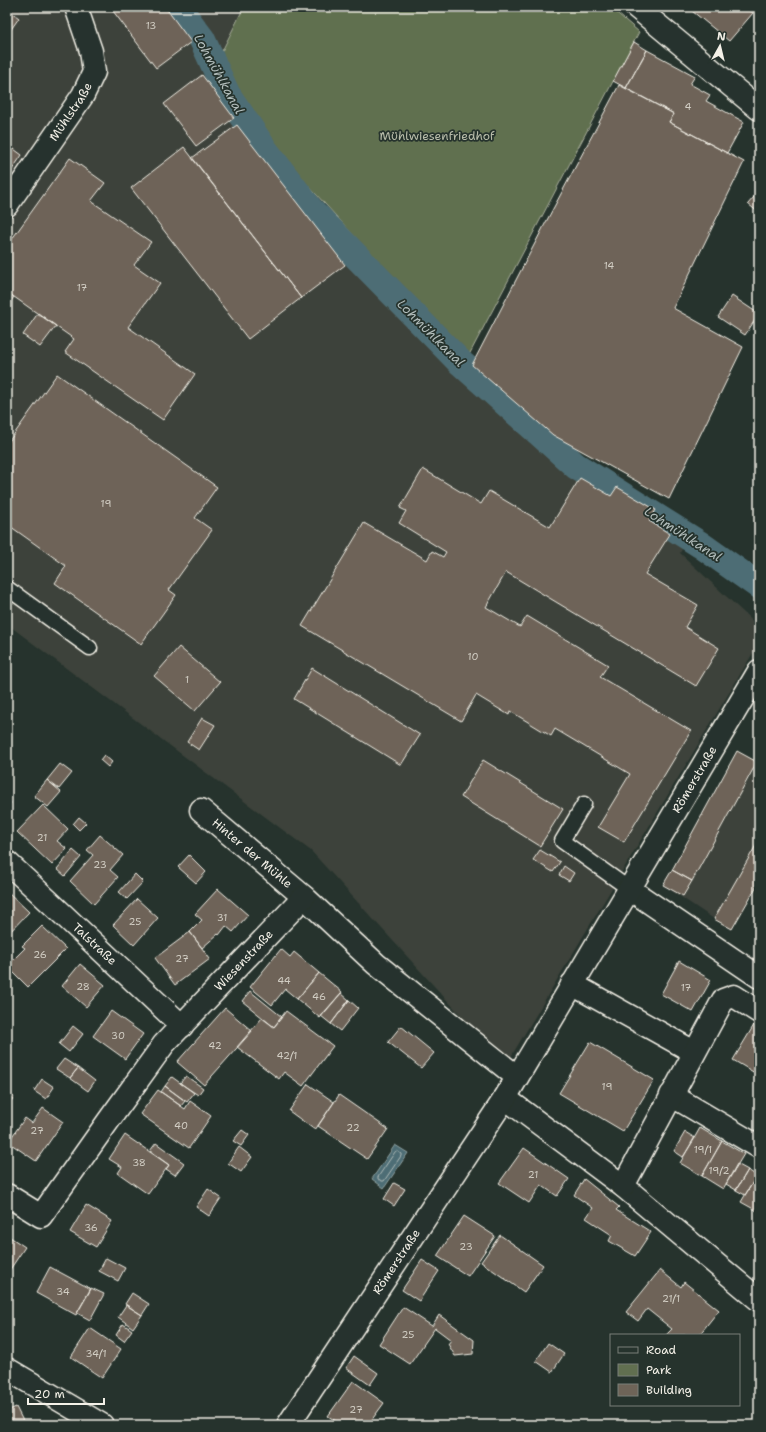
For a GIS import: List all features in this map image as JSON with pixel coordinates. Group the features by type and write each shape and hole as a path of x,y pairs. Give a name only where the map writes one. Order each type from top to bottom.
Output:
{"street":[{"name":"Mühlstraße","path":"7,205 83,95 94,72 91,51 76,7"},
{"path":"636,7 759,109"},
{"name":"Römerstraße","path":"288,1425 505,1098 628,888 759,671"},
{"name":"Hinter der Mühle","path":"201,810 304,897"},
{"name":"Talstraße","path":"7,862 182,1026"},
{"path":"628,888 759,977"},
{"path":"304,897 376,964 517,1077"},
{"name":"Wiesenstraße","path":"7,1195 41,1216 164,1044 304,897"},
{"path":"572,984 694,1052"},
{"path":"622,1186 723,1000 734,996 759,1012"},
{"path":"671,1095 759,1147"},
{"path":"505,1098 622,1186 759,1300"},
{"path":"7,1369 102,1425"}],"lane":[{"path":"7,588 90,648"},
{"path":"584,804 562,841 628,888"}],"shaded area":[{"path":"7,7 244,7 211,71 262,152 308,212 371,287 456,368 562,463 608,489 615,479 674,516 667,528 686,541 680,553 759,627 759,643 506,1065 311,851 7,624"},
{"path":"737,751 759,762 759,882 732,929 714,919 663,885"}],"green space":[{"name":"Mühlwiesenfriedhof","path":"244,7 610,7 639,32 469,355 389,274 271,145 217,61"}],"water":[{"path":"395,1145 408,1153 384,1188 372,1179"}],"building":[{"path":"110,7 165,7 191,42 156,68"},
{"path":"695,7 745,7 753,13 729,41 692,11"},
{"path":"7,9 19,18 7,35"},
{"path":"634,42 647,50 626,88 613,81"},
{"path":"647,50 695,76 690,84 710,95 706,101 744,122 727,153 669,122 674,114 626,88"},
{"path":"202,75 234,118 196,146 164,104"},
{"path":"619,85 674,114 669,122 744,162 673,308 743,347 669,499 553,435 472,365"},
{"path":"237,125 345,265 301,298 192,158"},
{"path":"7,144 22,155 7,177"},
{"path":"184,147 301,298 248,339 131,188"},
{"path":"70,158 105,183 91,201 151,242 134,265 160,283 128,327 195,374 163,420 65,352 74,339 7,292 7,246"},
{"path":"759,191 759,213 748,204"},
{"path":"7,292 14,297 7,306"},
{"path":"732,296 759,314 745,335 718,317"},
{"path":"38,313 56,326 40,347 23,335"},
{"path":"57,374 217,487 195,518 212,530 169,590 176,595 141,644 55,583 66,566 7,524 7,444"},
{"path":"423,469 481,504 489,491 550,527 580,478 611,496 617,487 656,510 649,521 670,534 645,574 698,605 685,627 719,648 696,686 506,572 486,607 520,627 527,616 608,665 600,677 691,731 624,842 598,827 630,774 555,729 551,736 510,711 509,715 476,695 461,721 302,626 364,523 427,560 432,551 443,557 446,552 399,523 406,511 400,508"},
{"path":"179,647 220,682 195,711 154,676"},
{"path":"312,668 420,735 401,765 294,699"},
{"path":"202,718 215,725 199,750 187,742"},
{"path":"737,751 757,762 692,881 672,870"},
{"path":"104,755 112,762 108,767 100,760"},
{"path":"483,760 563,809 540,846 461,797"},
{"path":"60,764 72,773 59,789 47,780"},
{"path":"47,780 61,792 48,807 34,796"},
{"path":"7,799 11,803 7,807"},
{"path":"43,805 68,829 57,841 67,849 52,865 17,832"},
{"path":"79,817 86,823 79,830 73,824"},
{"path":"100,835 123,855 110,870 118,877 94,904 70,881 93,855 87,850"},
{"path":"759,840 759,882 732,929 714,919"},
{"path":"73,850 81,857 65,876 57,869"},
{"path":"540,850 560,862 553,872 533,860"},
{"path":"189,855 206,872 196,883 178,867"},
{"path":"564,866 574,873 569,881 559,875"},
{"path":"672,870 692,881 683,896 663,885"},
{"path":"135,874 143,882 127,899 119,892"},
{"path":"218,889 248,915 233,932 226,926 219,935 218,934 202,948 190,932 202,920 195,914"},
{"path":"7,891 29,912 7,935"},
{"path":"137,899 158,918 134,945 113,925"},
{"path":"42,926 66,949 28,987 7,966 25,948 22,946"},
{"path":"190,932 210,959 175,985 155,958"},
{"path":"281,949 290,957 294,952 319,973 297,999 285,989 272,1005 250,987"},
{"path":"679,961 711,980 693,1012 661,994"},
{"path":"80,964 105,985 86,1007 62,986"},
{"path":"319,973 342,992 320,1018 297,999"},
{"path":"250,991 282,1017 274,1027 242,1001"},
{"path":"341,993 349,1000 331,1024 321,1016"},
{"path":"349,1000 358,1008 340,1031 331,1024"},
{"path":"225,1008 252,1031 204,1085 177,1062"},
{"path":"111,1011 143,1034 125,1059 93,1036"},
{"path":"286,1011 333,1046 303,1086 284,1072 279,1079 237,1047 262,1018 274,1027"},
{"path":"754,1025 759,1028 759,1066 755,1073 733,1060"},
{"path":"73,1026 83,1034 69,1052 59,1044"},
{"path":"401,1026 434,1053 421,1068 388,1042"},
{"path":"590,1042 654,1080 623,1131 559,1093"},
{"path":"64,1059 78,1068 70,1078 56,1069"},
{"path":"759,1066 759,1075 755,1073"},
{"path":"78,1068 95,1081 88,1091 70,1078"},
{"path":"186,1076 203,1088 198,1095 180,1083"},
{"path":"172,1077 194,1093 187,1102 165,1086"},
{"path":"42,1079 54,1087 46,1099 34,1091"},
{"path":"308,1084 334,1102 315,1130 289,1111"},
{"path":"165,1086 185,1101 181,1106 161,1092"},
{"path":"158,1090 185,1109 190,1101 211,1116 189,1148 140,1114"},
{"path":"7,1092 14,1097 7,1106"},
{"path":"339,1095 388,1129 367,1159 318,1126"},
{"path":"43,1108 63,1122 36,1161 8,1142 25,1118 32,1123"},
{"path":"700,1128 722,1141 702,1176 680,1163"},
{"path":"242,1130 249,1135 241,1146 233,1141"},
{"path":"685,1132 695,1138 683,1157 674,1151"},
{"path":"125,1135 169,1165 148,1194 118,1173 122,1167 109,1159"},
{"path":"722,1141 744,1154 723,1189 702,1176"},
{"path":"156,1143 184,1163 175,1175 166,1169 169,1165 150,1151"},
{"path":"239,1147 252,1157 241,1172 228,1163"},
{"path":"524,1148 569,1179 557,1196 541,1185 529,1203 499,1183"},
{"path":"737,1164 748,1170 736,1190 726,1184"},
{"path":"748,1170 757,1176 745,1195 736,1190"},
{"path":"759,1172 759,1212 741,1202"},
{"path":"584,1179 619,1207 616,1210 651,1232 635,1256 609,1241 612,1235 586,1218 593,1208 574,1195"},
{"path":"394,1183 405,1189 394,1206 384,1199"},
{"path":"208,1189 221,1198 209,1216 196,1207"},
{"path":"86,1205 112,1221 96,1247 70,1232"},
{"path":"464,1216 495,1236 468,1276 437,1256"},
{"path":"7,1235 25,1247 7,1274"},
{"path":"500,1235 543,1265 524,1292 481,1262"},
{"path":"106,1258 125,1268 118,1281 99,1271"},
{"path":"422,1260 439,1271 419,1301 402,1290"},
{"path":"50,1267 91,1289 76,1315 36,1293"},
{"path":"660,1270 681,1287 684,1282 719,1310 700,1334 667,1334 672,1329 647,1309 638,1321 626,1312"},
{"path":"91,1288 104,1294 90,1320 77,1313"},
{"path":"132,1293 149,1304 142,1315 125,1304"},
{"path":"126,1305 142,1315 133,1328 118,1317"},
{"path":"403,1307 432,1326 439,1315 474,1340 473,1354 455,1356 448,1344 451,1340 435,1328 410,1364 379,1344"},
{"path":"123,1324 132,1330 124,1341 116,1335"},
{"path":"90,1328 121,1349 102,1378 71,1357"},
{"path":"548,1343 564,1354 552,1372 536,1361"},
{"path":"354,1356 378,1373 370,1385 346,1368"},
{"path":"353,1381 384,1403 368,1425 342,1425 328,1416"},
{"path":"16,1407 23,1421 14,1425 7,1425 7,1411"}],"waterway":[{"name":"Lohmühlkanal","path":"178,7 202,39 227,94 265,150 310,209 461,363 576,466 701,545 759,586"}]}
